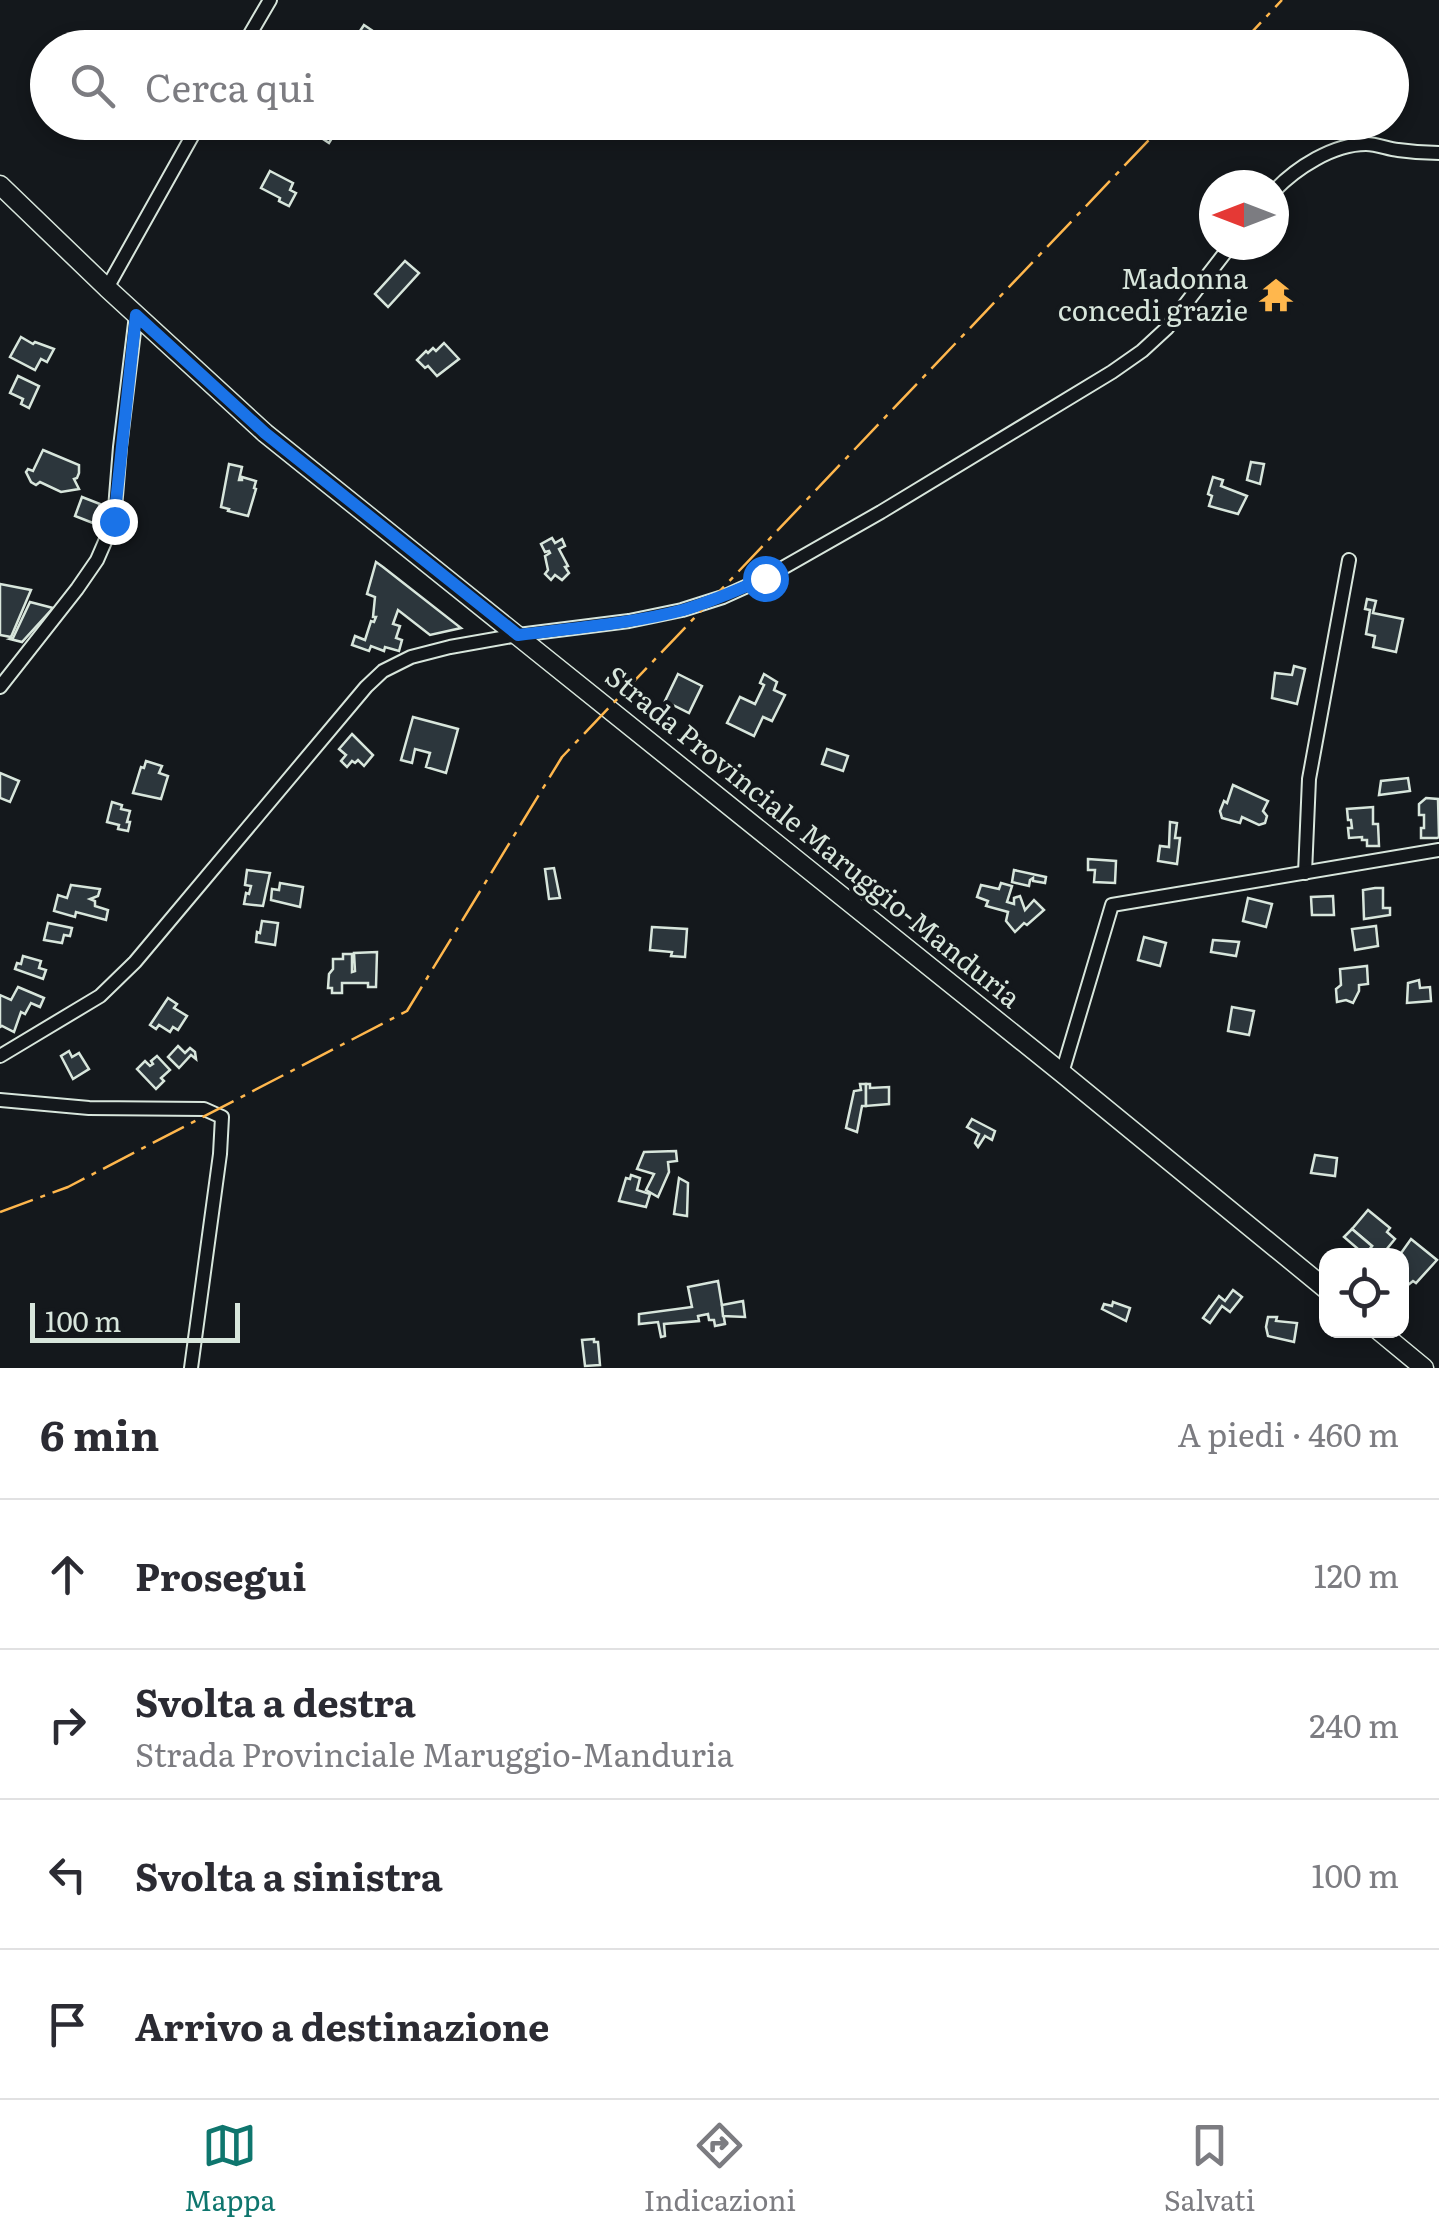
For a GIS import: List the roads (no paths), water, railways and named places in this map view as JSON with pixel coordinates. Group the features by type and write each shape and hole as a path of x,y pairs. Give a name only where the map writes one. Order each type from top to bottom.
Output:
{"main road":[{"name":"Strada Provinciale Maruggio-Manduria","path":"0,185 265,433 1319,1283"},
{"path":"1388,1338 1424,1368"}],"street":[{"path":"252,30 270,0"},
{"path":"106,288 190,140"},
{"path":"1289,177 1312,161 1367,144 1439,153"},
{"path":"0,1056 100,996 135,962 383,671 411,657 450,647 682,610 765,578 881,512 1142,351 1166,328 1219,260"},
{"path":"0,687 97,560 114,521 136,315"},
{"path":"1305,873 1309,779 1349,560"},
{"path":"1062,1073 1112,905 1439,850"},
{"path":"0,1100 89,1108 204,1109 222,1117 191,1368"}],"place":[{"name":"Madonna concedi grazie","path":"1276,295"}]}
